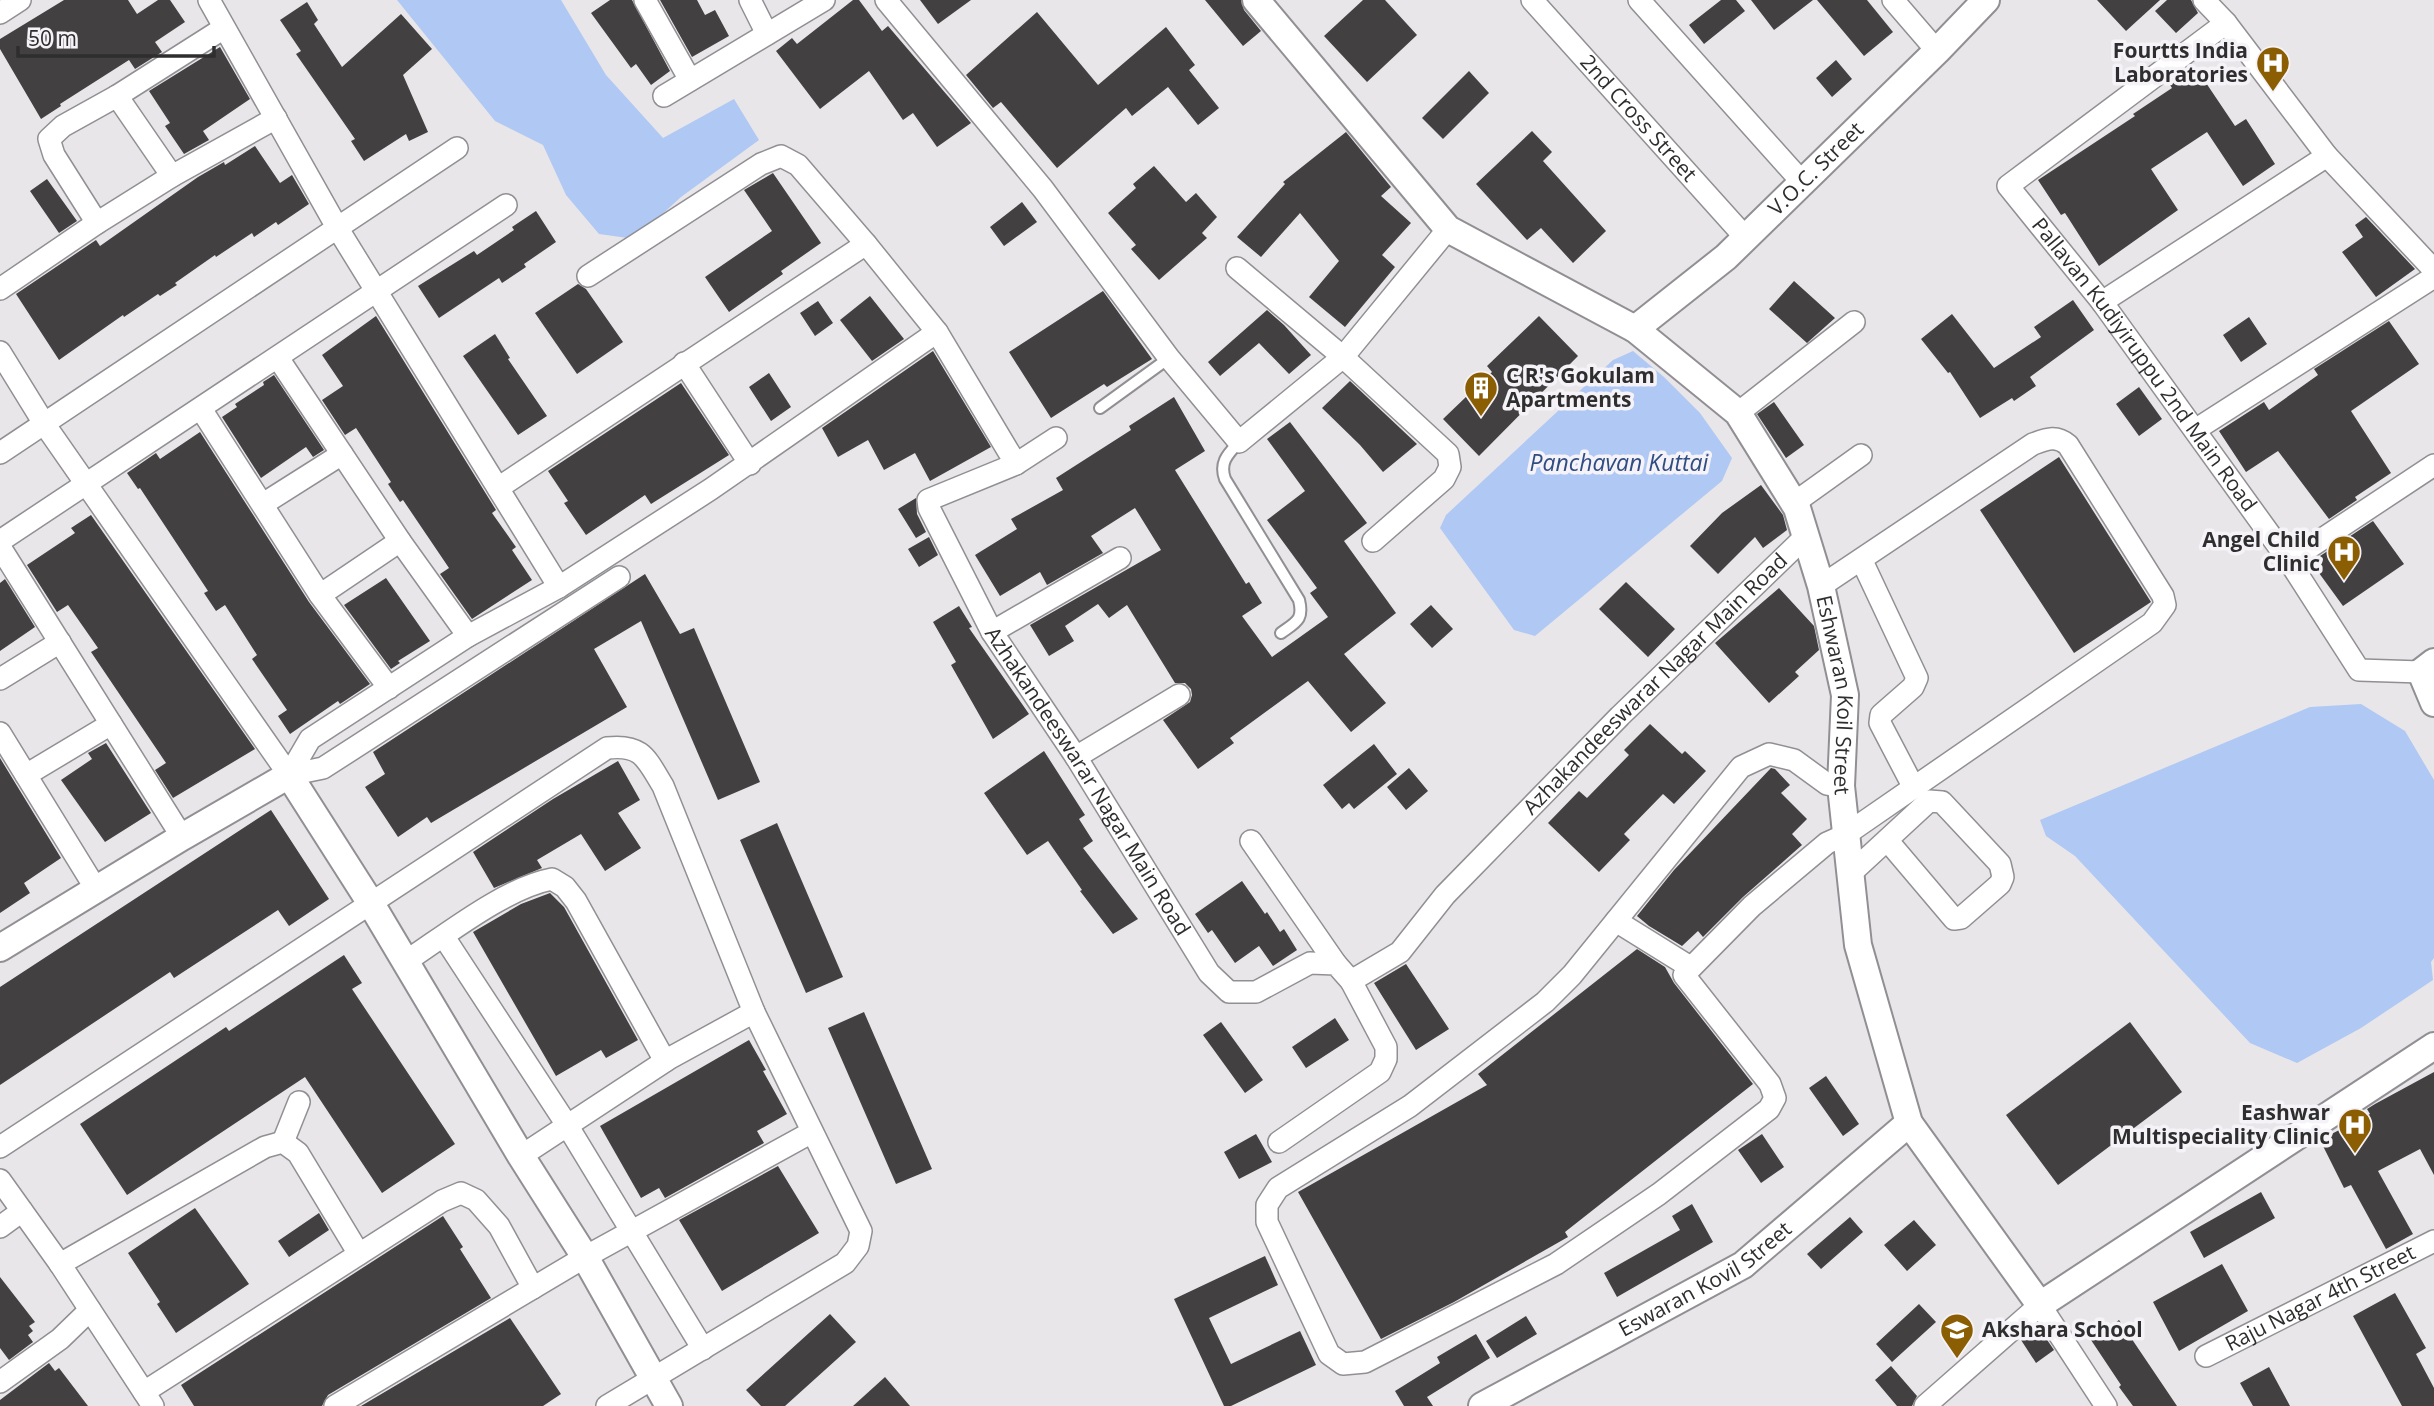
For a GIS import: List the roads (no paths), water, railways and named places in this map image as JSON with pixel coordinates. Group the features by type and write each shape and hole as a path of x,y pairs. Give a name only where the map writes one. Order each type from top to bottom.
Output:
{"street":[{"path":"0,13 20,0"},
{"path":"209,0 338,229 559,587"},
{"path":"645,0 690,80"},
{"path":"750,0 767,34"},
{"path":"664,96 824,0"},
{"path":"886,0 1043,189 1169,358 1239,442 1343,357 1448,229 1256,0"},
{"name":"2nd Cross Street","path":"1532,0 1745,237"},
{"path":"1639,0 1802,182"},
{"path":"1893,0 1937,51"},
{"name":"V.O.C. Street","path":"1635,329 1726,257 1986,0"},
{"path":"2204,0 2226,23 2327,156 2434,270"},
{"name":"Pallavan Kudiyiruppu 2nd Main Road","path":"2226,23 2008,186 2102,302 2195,430 2289,561 2359,670 2428,667"},
{"path":"97,223 54,155 49,139 63,127 224,28"},
{"path":"117,96 172,176"},
{"path":"0,289 172,176 276,118"},
{"path":"0,453 457,148"},
{"path":"588,276 761,164 781,156 798,165 937,332 1016,464 1056,438"},
{"path":"2102,302 2327,156"},
{"path":"0,541 506,205"},
{"name":"Eshwaran Koil Street","path":"1448,229 1635,329 1738,413 1794,503 1821,586 1844,695 1841,786 1858,945 1909,1123 2040,1305"},
{"path":"498,488 866,244"},
{"path":"1237,268 1343,357 1447,454 1450,467 1444,479 1373,541"},
{"path":"2195,430 2434,277"},
{"path":"1738,413 1854,322"},
{"path":"289,775 310,739 468,636 559,587 750,464 937,332"},
{"path":"0,352 45,425 289,775 370,902 585,1258 669,1406"},
{"path":"278,358 400,541 468,636"},
{"path":"684,363 750,464"},
{"path":"201,409 320,596 389,688"},
{"path":"1821,586 2033,444 2052,438 2061,439 2068,445 2163,596 2165,605 2152,623 1845,835 1827,843 1752,906 1690,967 1684,975 1770,1084 1775,1098 1769,1109 1659,1194 1556,1264 1365,1362 1343,1364 1329,1354 1267,1222 1267,1205 1278,1188 1410,1106 1545,1002 1572,975 1741,767 1769,754 1794,760 1827,784 1841,786"},
{"path":"263,504 342,454"},
{"path":"1794,503 1861,455"},
{"name":"Azhakandeeswarar Nagar Main Road","path":"1016,464 928,500 929,508 992,632 1076,757 1209,973 1229,992 1256,992 1310,963 1336,964"},
{"path":"2289,561 2434,465"},
{"name":"Azhakandeeswarar Nagar Main Road","path":"1351,981 1401,952 1445,895 1620,716 1806,536"},
{"path":"320,596 400,541"},
{"path":"0,547 182,838"},
{"path":"992,632 1120,558"},
{"path":"1862,561 1917,678 1913,687 1881,715 1880,723 1914,788"},
{"path":"0,948 289,775 323,768 619,577"},
{"path":"0,679 60,642"},
{"path":"2428,667 2434,703"},
{"path":"1076,757 1179,695"},
{"path":"26,775 111,724"},
{"path":"0,733 96,889"},
{"path":"0,1147 607,748 627,746 646,758 663,786 754,1012 861,1231 858,1246 845,1263 607,1406"},
{"path":"1850,874 1929,801 1942,802 2000,864 2003,877 2000,884 1961,918 1955,919 1887,840"},
{"path":"1251,841 1336,964 1351,981 1386,1047 1386,1059 1380,1072 1279,1142"},
{"path":"405,961 506,896 533,883 552,879 565,887 576,901 665,1061"},
{"path":"1616,921 1690,967"},
{"path":"444,937 567,1125 703,1349"},
{"path":"521,1156 665,1061 754,1012"},
{"path":"1925,1406 2040,1305 2434,1046"},
{"path":"283,1142 299,1101"},
{"name":"Eswaran Kovil Street","path":"1482,1406 1743,1265 1909,1123"},
{"path":"335,1406 585,1258 812,1132"},
{"path":"283,1142 299,1153 359,1254"},
{"path":"60,1264 265,1147 283,1142"},
{"path":"0,1180 60,1264 149,1399 359,1254 442,1201 461,1193 476,1200 499,1226 534,1288"},
{"path":"0,1227 22,1211"},
{"name":"Raju Nagar 4th Street","path":"2206,1356 2434,1241"},
{"path":"2040,1305 2106,1406"},
{"path":"0,1382 60,1339 90,1310"}],"lane":[{"path":"1100,408 1169,358"},
{"path":"1239,442 1226,457 1222,470 1225,479 1299,600 1300,618 1281,633"}],"water":[{"path":"397,0 561,0 606,75 663,138 734,99 759,140 681,197 635,239 599,234 566,195 543,145 495,121"},
{"name":"Panchavan Kuttai","path":"1633,351 1700,413 1732,458 1722,481 1535,636 1514,630 1440,528 1446,515 1613,360"},
{"path":"2361,704 2405,731 2434,780 2433,980 2361,1028 2297,1063 2250,1043 2075,856 2046,836 2040,820 2310,707"}],"place":[{"name":"Fourtts India Laboratories","path":"2273,93"},
{"name":"C R's Gokulam Apartments","path":"1481,418"},
{"name":"Angel Child Clinic","path":"2344,582"},
{"name":"Eashwar Multispeciality Clinic","path":"2355,1155"},
{"name":"Akshara School","path":"1957,1360"}]}
